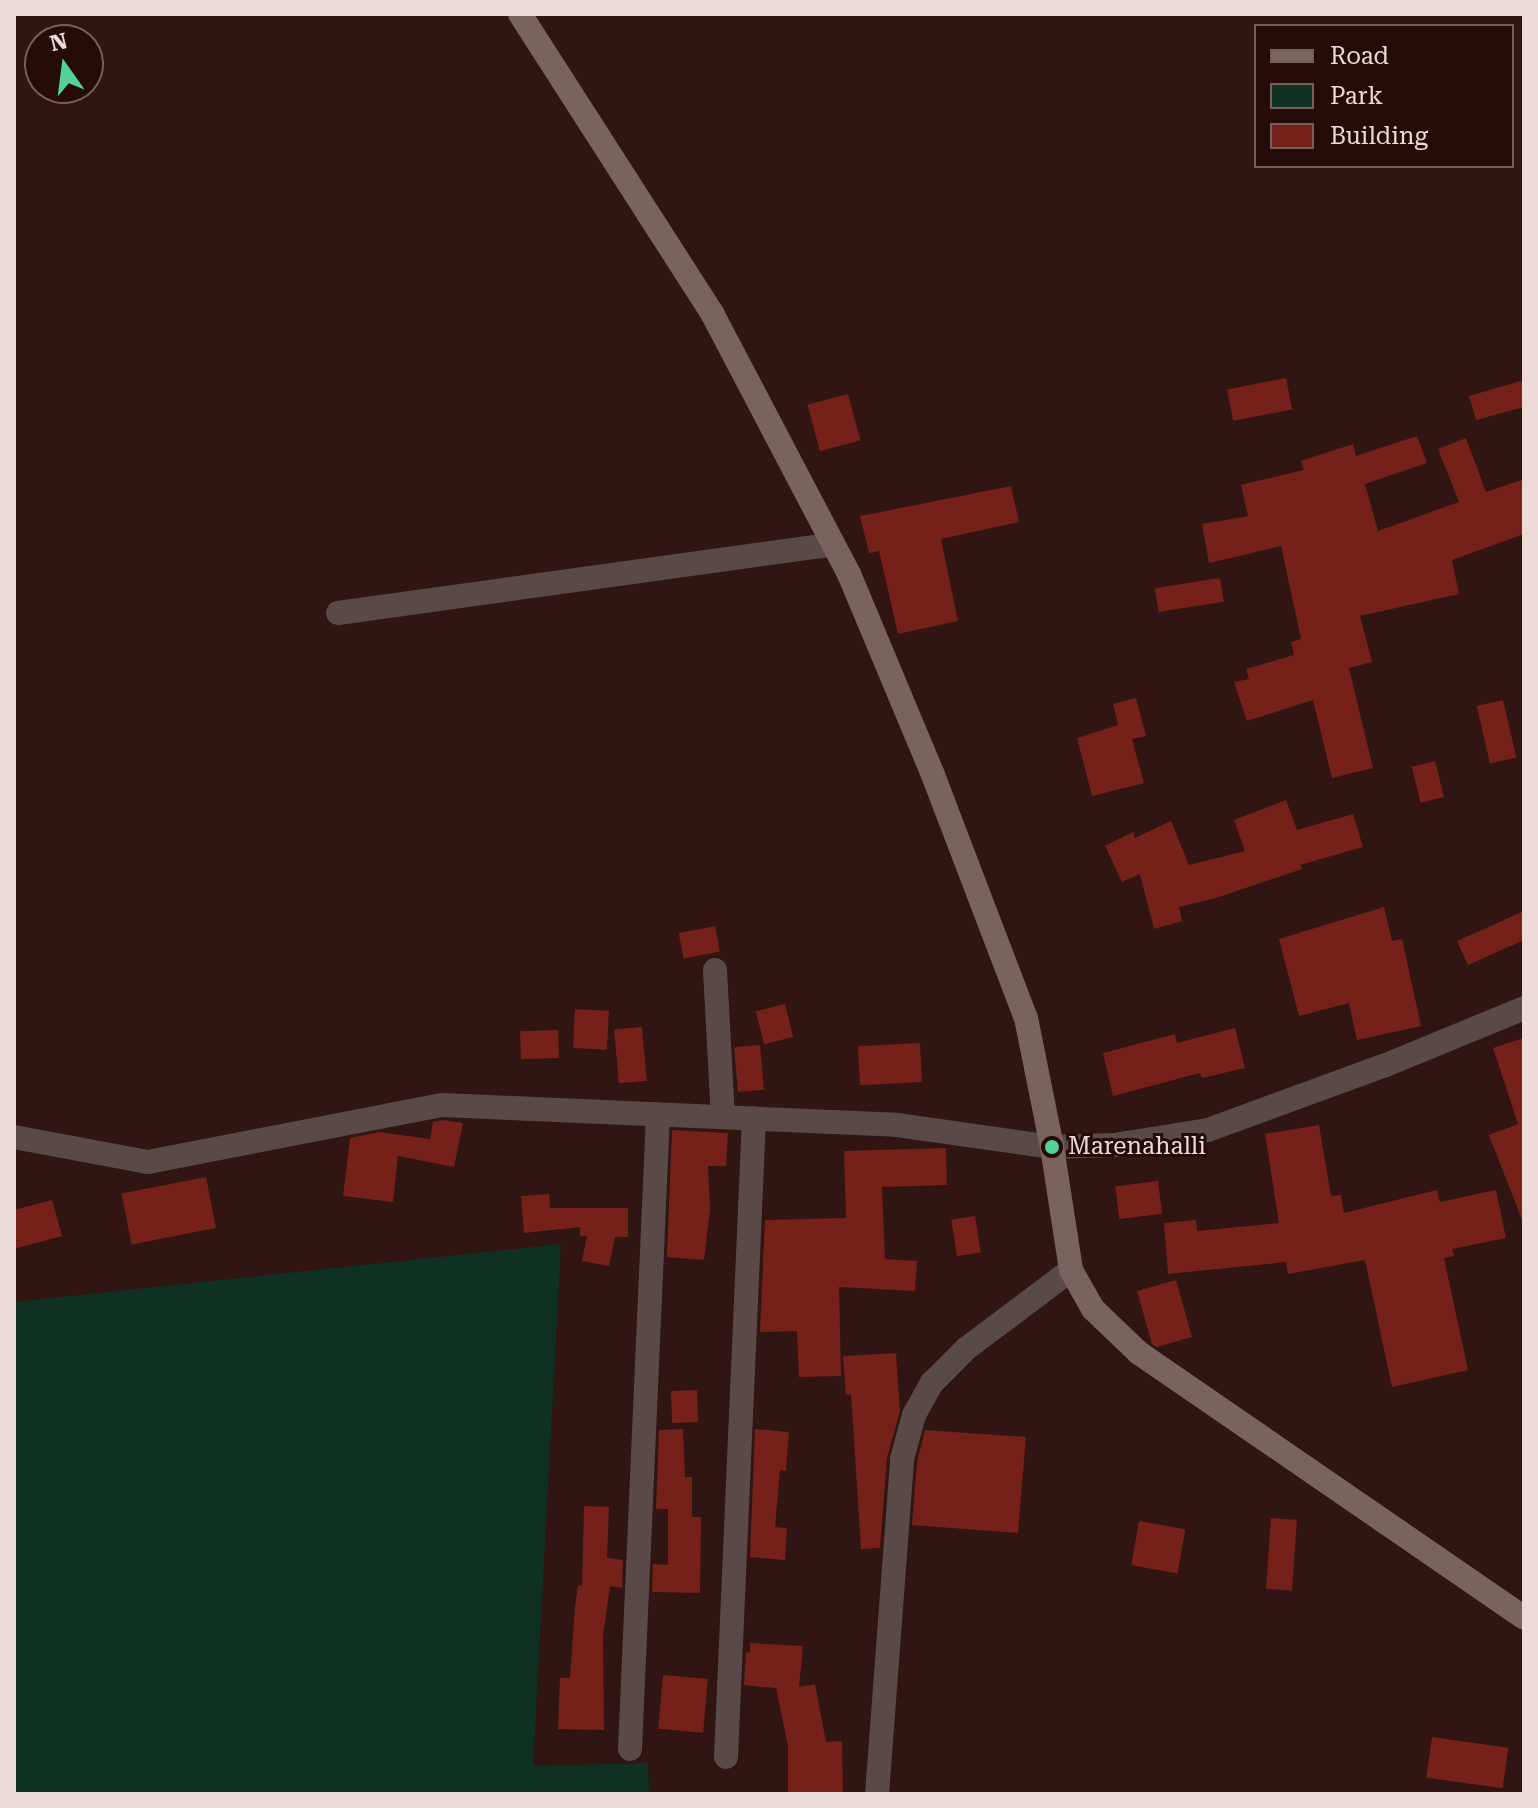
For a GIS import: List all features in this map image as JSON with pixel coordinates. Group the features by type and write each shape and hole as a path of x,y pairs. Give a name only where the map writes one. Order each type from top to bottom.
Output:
{"main road":[{"path":"520,14 713,315 833,544 933,775 1026,1018 1052,1147 1071,1270 1093,1309 1139,1353 1524,1618"}],"street":[{"path":"338,613 833,544"},
{"path":"715,970 723,1117"},
{"path":"14,1137 148,1162 442,1105 897,1125 1052,1147 1114,1145 1208,1130 1386,1065 1524,1008"},
{"path":"630,1749 658,1115"},
{"path":"726,1757 754,1119"},
{"path":"877,1794 902,1459 914,1415 932,1383 967,1348 1071,1270"}],"green space":[{"path":"561,1244 533,1766 648,1763 649,1794 14,1794 14,1302"}],"building":[{"path":"1286,378 1292,409 1233,421 1227,389"},
{"path":"1524,380 1524,407 1476,420 1469,396"},
{"path":"848,394 860,440 820,451 807,405"},
{"path":"1417,436 1427,463 1365,484 1378,531 1459,502 1438,449 1466,438 1486,492 1524,479 1524,534 1452,560 1459,594 1360,616 1372,662 1349,668 1373,768 1332,778 1313,700 1247,721 1234,682 1249,679 1246,669 1294,655 1291,642 1301,639 1281,546 1209,563 1202,524 1248,516 1241,485 1304,470 1301,461 1353,444 1356,456"},
{"path":"1011,486 1019,522 941,539 958,621 898,634 879,551 869,553 860,516"},
{"path":"1220,578 1224,602 1159,612 1155,588"},
{"path":"1136,698 1146,736 1132,739 1144,783 1092,796 1077,738 1118,725 1113,704"},
{"path":"1503,700 1516,757 1490,764 1477,706"},
{"path":"1435,761 1444,797 1421,803 1412,767"},
{"path":"1286,800 1297,830 1353,814 1363,847 1300,865 1302,869 1216,898 1179,907 1182,921 1154,929 1140,874 1122,882 1105,846 1133,832 1135,838 1171,821 1189,865 1245,851 1234,820"},
{"path":"1384,907 1392,941 1402,939 1421,1026 1357,1040 1349,1003 1299,1016 1279,939"},
{"path":"1524,911 1524,940 1468,965 1457,941"},
{"path":"715,926 720,952 684,959 679,933"},
{"path":"785,1004 793,1037 764,1044 756,1011"},
{"path":"575,1009 609,1011 607,1050 573,1048"},
{"path":"642,1027 647,1081 619,1083 614,1029"},
{"path":"1235,1028 1245,1068 1202,1078 1200,1073 1113,1096 1103,1053 1175,1034 1177,1043"},
{"path":"558,1030 559,1058 521,1059 520,1031"},
{"path":"1524,1038 1522,1220 1489,1135 1518,1124 1493,1048"},
{"path":"920,1043 922,1082 860,1085 858,1046"},
{"path":"760,1045 764,1090 738,1092 734,1047"},
{"path":"433,1122 463,1123 454,1167 398,1156 393,1202 343,1196 350,1138 379,1132 430,1139"},
{"path":"1319,1125 1331,1196 1341,1195 1344,1213 1437,1190 1440,1202 1496,1190 1506,1238 1452,1249 1454,1256 1444,1258 1468,1370 1392,1387 1365,1260 1288,1274 1286,1262 1168,1274 1164,1223 1196,1220 1197,1231 1279,1223 1265,1134"},
{"path":"672,1130 728,1133 726,1166 708,1166 710,1209 704,1260 667,1257"},
{"path":"946,1148 947,1185 882,1187 885,1259 917,1261 915,1291 839,1287 841,1376 799,1377 797,1331 760,1332 765,1220 846,1218 844,1151"},
{"path":"206,1177 216,1228 132,1244 122,1193"},
{"path":"1158,1181 1162,1214 1119,1219 1115,1186"},
{"path":"549,1194 550,1208 628,1208 628,1237 615,1237 609,1266 582,1261 587,1236 580,1236 580,1227 524,1233 521,1196"},
{"path":"52,1200 62,1236 14,1249 14,1210"},
{"path":"975,1216 981,1253 957,1256 951,1220"},
{"path":"1176,1280 1192,1337 1157,1347 1152,1344 1137,1291"},
{"path":"896,1353 900,1411 887,1458 880,1548 861,1549 851,1394 846,1395 843,1356"},
{"path":"697,1390 698,1422 672,1423 671,1391"},
{"path":"683,1429 685,1477 692,1477 692,1517 701,1517 700,1593 652,1592 653,1564 668,1565 668,1509 656,1509 659,1430"},
{"path":"755,1429 789,1432 786,1471 780,1470 775,1527 787,1528 785,1560 750,1557"},
{"path":"925,1430 1026,1437 1018,1533 912,1525 917,1462"},
{"path":"584,1506 609,1507 607,1558 623,1560 622,1588 610,1586 603,1636 604,1730 558,1729 560,1678 570,1678 575,1607 578,1585 582,1586"},
{"path":"1271,1518 1297,1520 1292,1591 1266,1589"},
{"path":"1139,1521 1185,1529 1177,1573 1131,1565"},
{"path":"750,1643 803,1646 799,1687 815,1684 826,1742 842,1741 843,1794 788,1794 788,1746 776,1688 744,1685 746,1652 750,1653"},
{"path":"663,1675 708,1679 703,1733 658,1729"},
{"path":"1432,1737 1508,1748 1503,1788 1426,1778"}],"place":[{"name":"Marenahalli","path":"1052,1147"}]}
